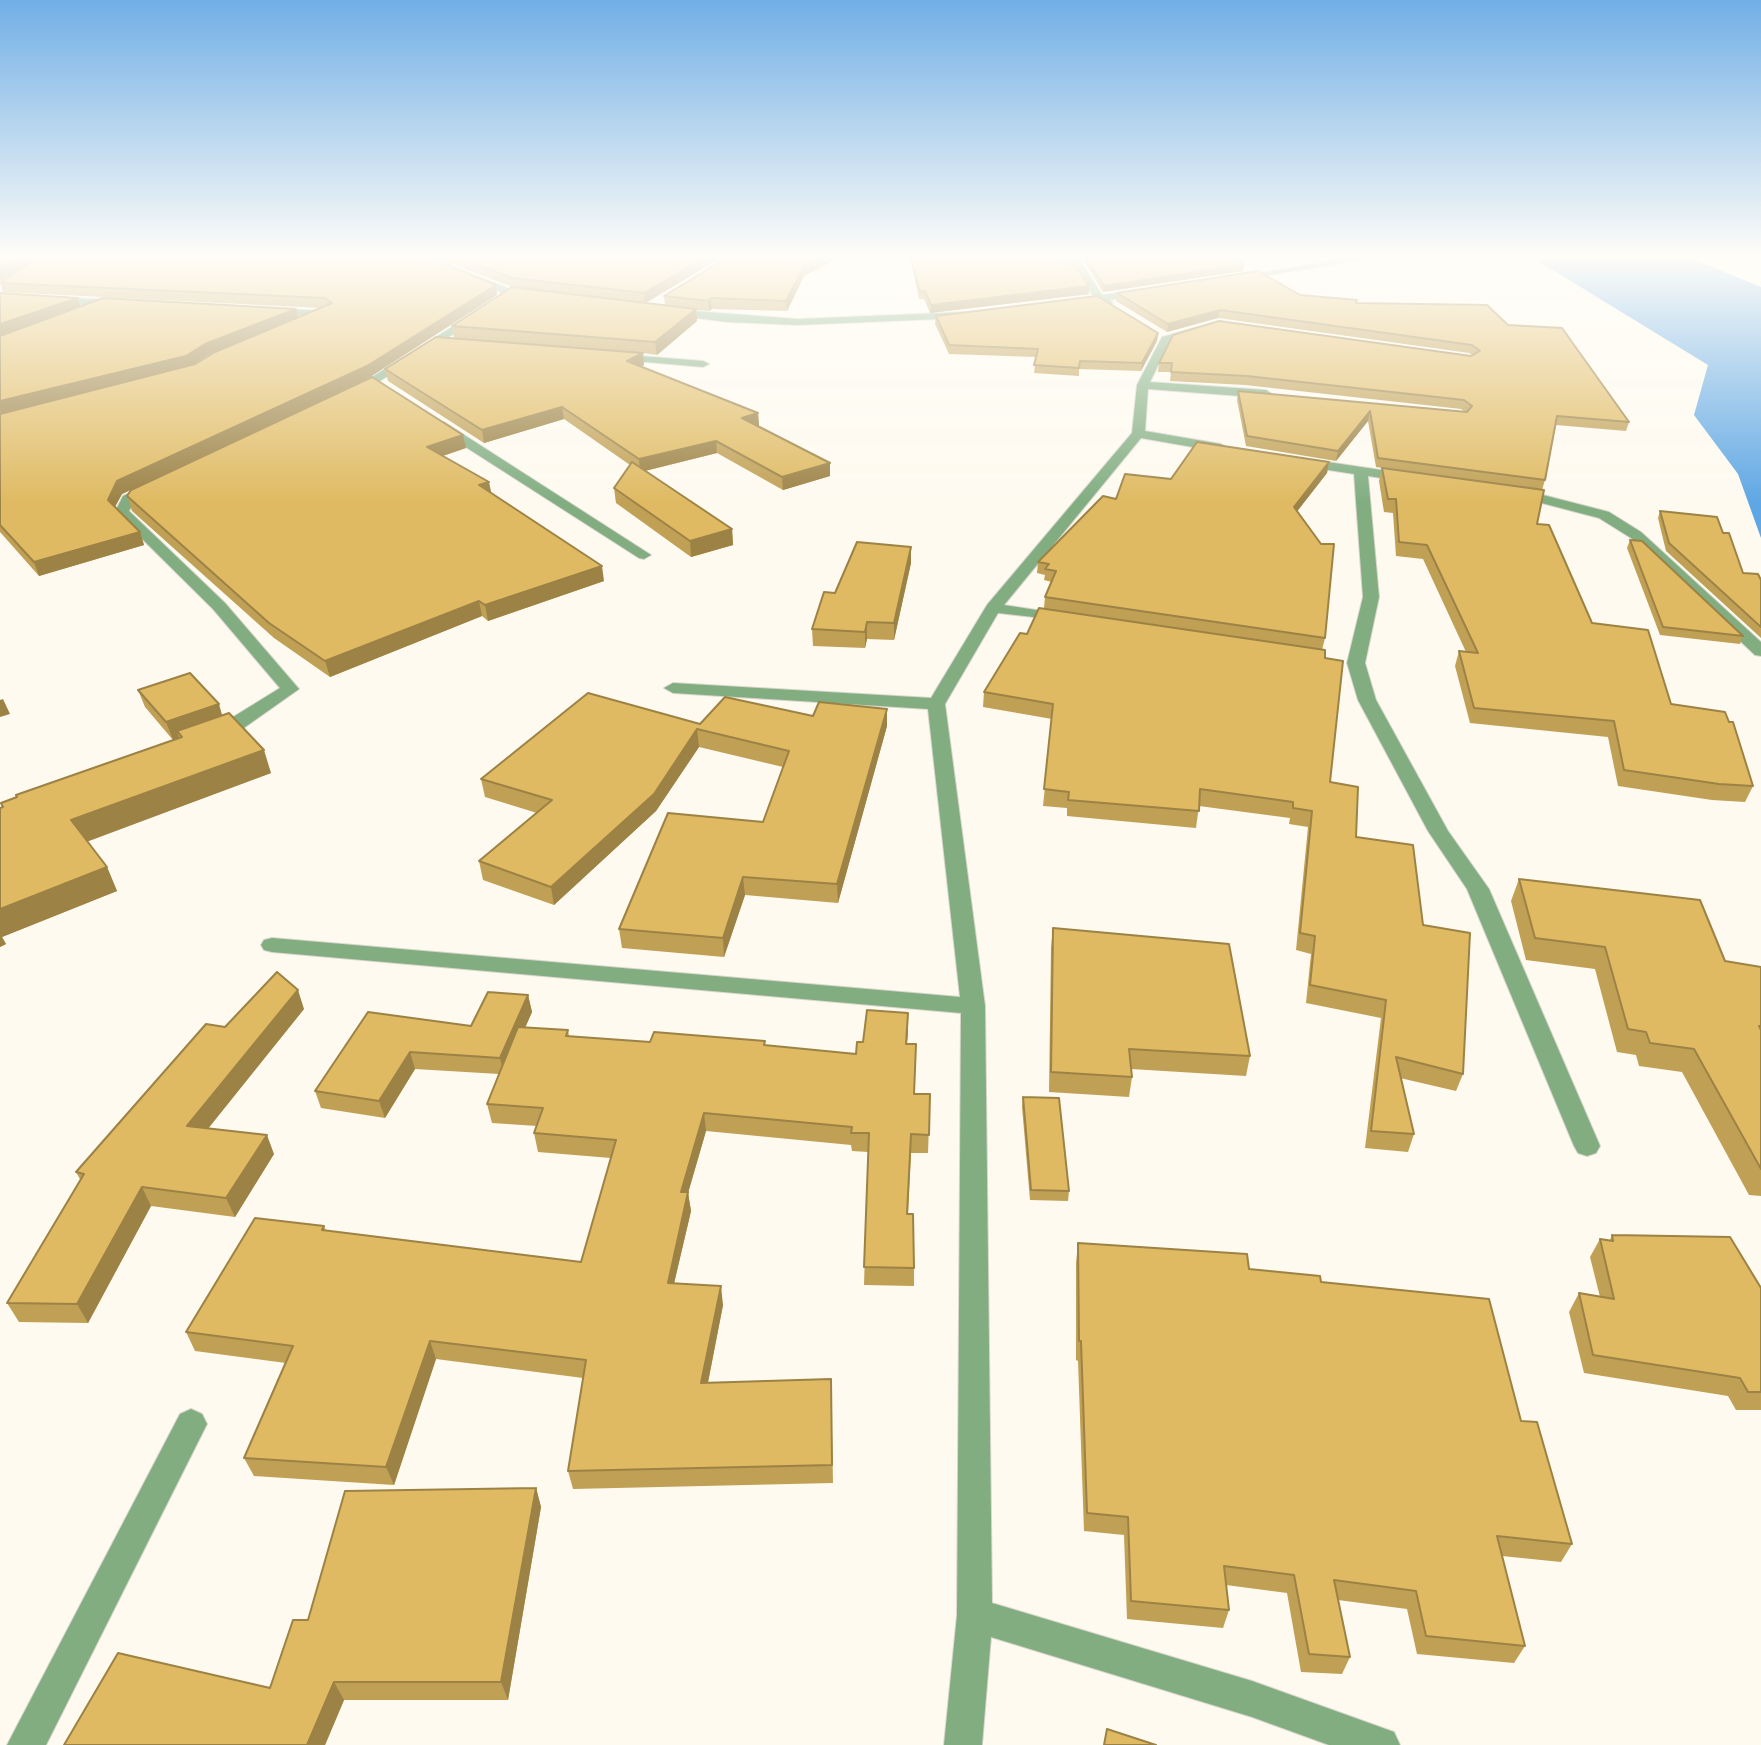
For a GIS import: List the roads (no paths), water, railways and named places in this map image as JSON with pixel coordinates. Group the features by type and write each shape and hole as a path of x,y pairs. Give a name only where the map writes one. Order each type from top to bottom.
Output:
{"street":[{"path":"337,401 381,385 411,355 440,339"},
{"path":"963,1745 975,1615 973,1006 936,704 993,608 1138,434 1143,385 1159,339"},
{"path":"436,342 463,344"},
{"path":"610,356 703,364"},
{"path":"1143,385 1284,396"},
{"path":"432,419 644,555"},
{"path":"1138,434 1230,450"},
{"path":"1282,459 1427,481"},
{"path":"1361,472 1371,597 1349,662 1367,701 1438,831 1478,889 1587,1146"},
{"path":"165,482 128,499 122,512 219,606 290,688 232,728 193,742"},
{"path":"1494,489 1534,495 1592,512 1626,528 1761,651"},
{"path":"993,608 1073,620"},
{"path":"673,688 936,704"},
{"path":"272,945 973,1006"},
{"path":"26,1745 191,1424"},
{"path":"975,1615 1252,1699 1381,1745"}],"water":[{"path":"1666,339 1761,339 1761,538 1738,474 1694,415 1708,365"}]}
